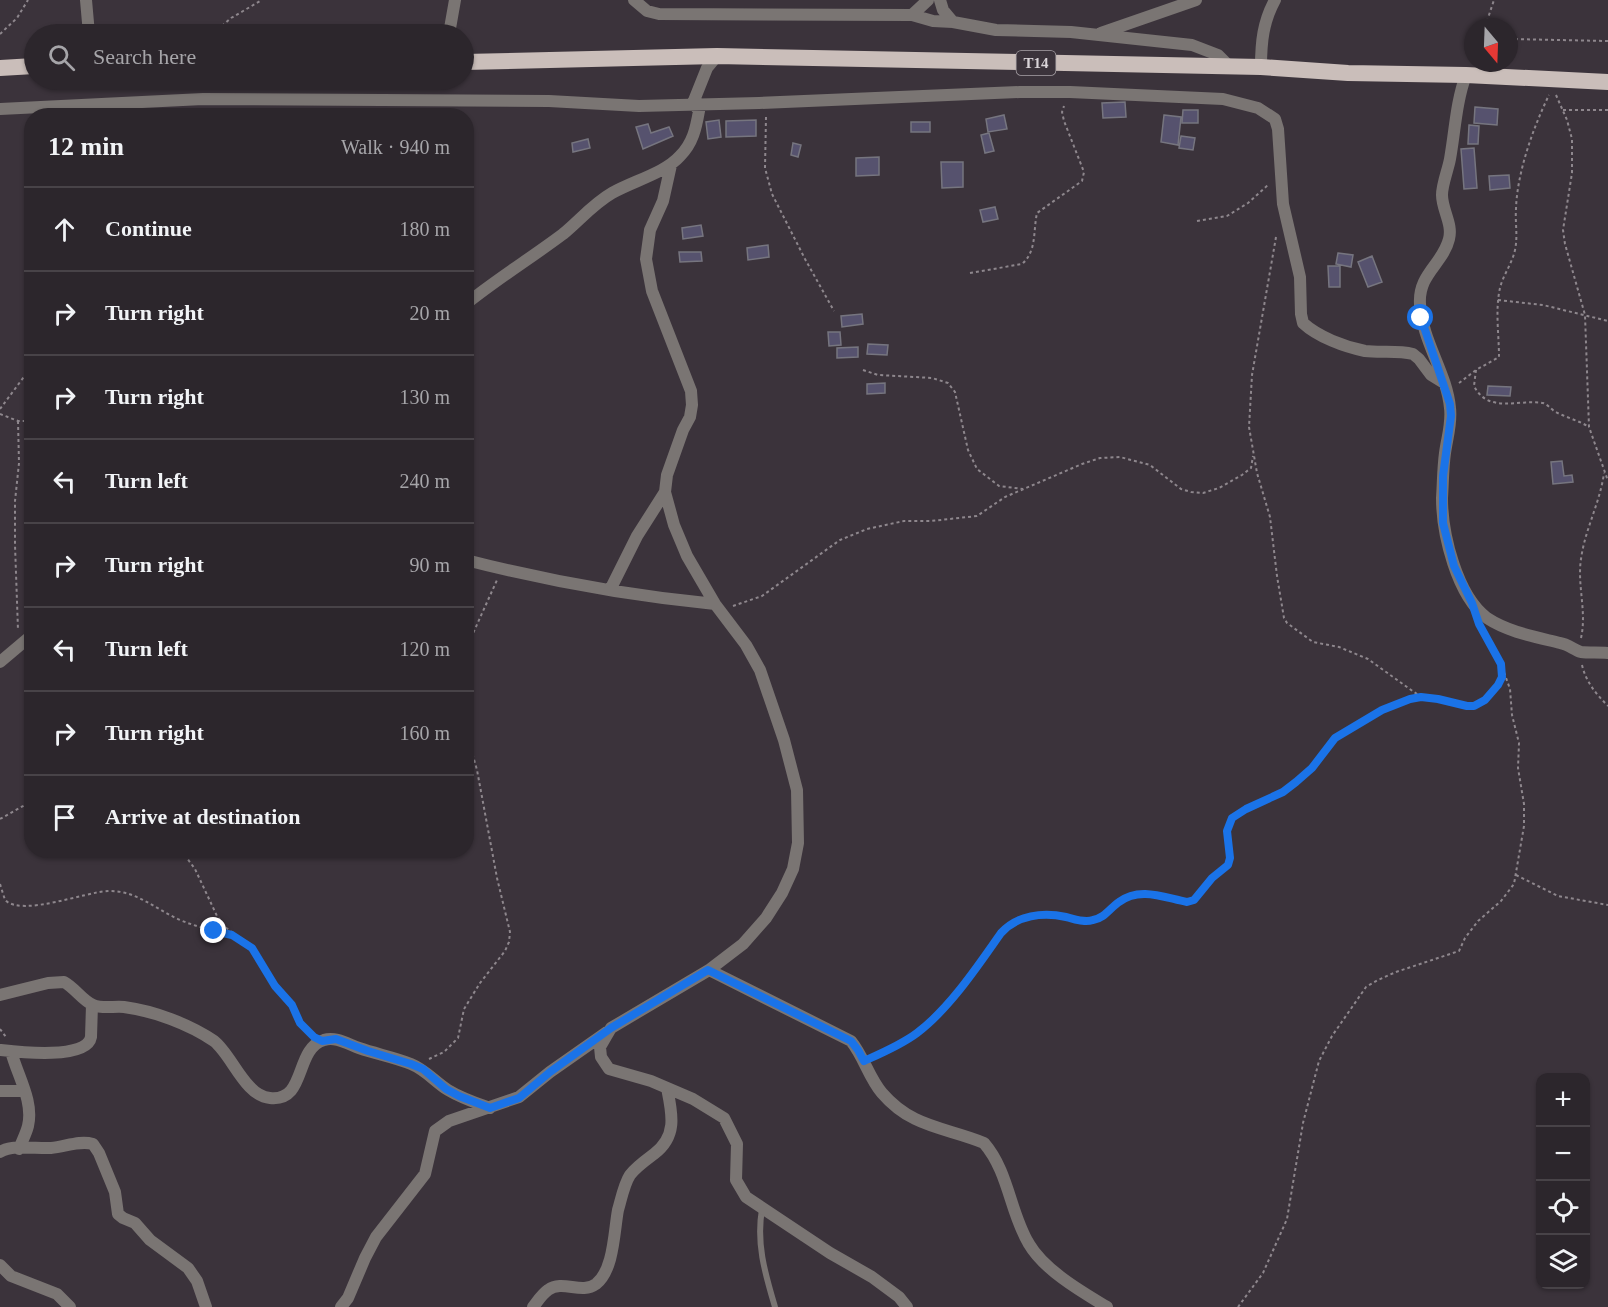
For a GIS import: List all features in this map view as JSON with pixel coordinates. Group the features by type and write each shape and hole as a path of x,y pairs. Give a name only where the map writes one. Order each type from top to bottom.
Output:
{"highway":[{"name":"T14","path":"474,62 717,56 1262,67 1348,73 1466,75 1608,82"},
{"path":"0,68 24,67"}],"street":[{"path":"86,0 88,24"},
{"path":"451,24 456,0"},
{"path":"634,0 647,11 658,14 912,15 933,21 1019,32 1098,34 1192,45 1218,55 1230,67"},
{"path":"912,15 928,0"},
{"path":"940,0 943,10 953,22"},
{"path":"1098,34 1196,0"},
{"path":"1262,67 1261,41 1275,0"},
{"path":"693,103 707,68 717,56"},
{"path":"1466,75 1459,94 1450,159 1442,192 1450,227 1449,239 1421,286 1419,301 1426,337 1446,389 1451,416 1444,455 1443,523 1454,566 1472,603 1485,616 1495,623 1541,639 1566,644 1579,651 1608,652"},
{"path":"35,108 192,99 282,98 549,101 639,106 693,103 759,104 1020,92 1223,99 1258,108 1275,119 1280,138 1283,204 1300,278 1303,323 1321,335 1355,348 1366,351 1413,354 1446,389"},
{"path":"474,298 563,233 593,206 612,193 671,165 688,148 695,133 699,111 693,103"},
{"path":"0,110 24,109"},
{"path":"341,1307 348,1298 376,1237 425,1174 435,1131 449,1121 519,1098 558,1066 611,1028 708,970 743,944 766,918 793,869 798,843 797,790 776,717 760,670 687,556 674,525 665,492 667,475 690,417 692,405 689,384 652,291 646,258 650,230 663,201 671,165"},
{"path":"610,590 633,543 665,492"},
{"path":"474,562 610,590 718,607"},
{"path":"0,662 24,641"},
{"path":"708,970 851,1041 880,1091 895,1107 913,1120 984,1143 991,1151 1001,1172 1029,1244 1038,1256 1087,1296 1107,1307"},
{"path":"0,995 48,983 64,982 92,1005 141,1011 192,1028 215,1042 248,1085 258,1095 267,1098 287,1094 296,1085 307,1052 322,1041 336,1039 423,1069 446,1089 490,1108"},
{"path":"19,1149 28,1126 29,1114 24,1091 6,1050 64,1052 86,1047 91,1037 92,1005"},
{"path":"611,1028 600,1047 601,1057 609,1069 693,1098 724,1118 737,1144 736,1180 746,1197 830,1253 872,1277 899,1297 907,1307"},
{"path":"532,1307 548,1290 559,1286 583,1290 596,1284 605,1273 611,1256 619,1210 630,1176 669,1139 672,1112 667,1088"},
{"path":"0,1091 24,1091"},
{"path":"0,1152 54,1148 85,1142 96,1146 115,1192 118,1214 135,1223 150,1240 188,1268 197,1281 206,1307"},
{"path":"0,1265 11,1276 57,1294 70,1307"}],"lane":[{"path":"762,1209 759,1237 761,1258 775,1307"}],"path":[{"path":"0,34 17,18 28,0"},
{"path":"224,24 262,0"},
{"path":"1488,18 1494,0"},
{"path":"1518,39 1608,41"},
{"path":"1446,389 1499,357 1498,300 1500,285 1511,264 1515,250 1518,229 1515,210 1524,164 1542,110 1553,88 1572,138 1572,173 1563,230 1585,315 1588,426 1608,481"},
{"path":"969,273 1022,264 1032,249 1037,213 1082,181 1084,172 1082,163 1062,112 1070,92"},
{"path":"759,104 767,118 765,168 772,194 834,311"},
{"path":"1563,110 1608,110"},
{"path":"1197,221 1227,216 1238,210 1280,174 1281,169"},
{"path":"1276,236 1250,394 1248,427 1253,456 1270,517 1282,609 1287,623 1313,642 1339,647 1368,659 1421,697"},
{"path":"1498,300 1543,305 1608,321"},
{"path":"863,370 878,375 932,378 948,383 955,392 968,450 978,469 999,486 1023,489"},
{"path":"1476,370 1474,386 1488,401 1543,404 1588,426"},
{"path":"0,409 24,377"},
{"path":"0,414 24,421"},
{"path":"18,421 19,463 15,501 18,645"},
{"path":"718,607 762,596 840,540 867,529 904,521 931,521 977,516 1005,497 1082,464 1120,457 1150,465 1180,489 1203,493 1219,488 1242,475 1251,468 1253,456"},
{"path":"1604,473 1602,490 1590,523 1581,559 1580,582 1584,624 1579,651 1582,653 1582,667 1587,681 1608,706"},
{"path":"474,628 503,569"},
{"path":"1238,1307 1263,1273 1287,1219 1303,1123 1319,1062 1342,1019 1366,987 1378,980 1459,951 1465,938 1478,921 1508,893 1514,884 1524,826 1524,804 1518,768 1519,743 1512,715 1510,689 1501,664 1479,624 1472,603"},
{"path":"864,1061 904,1042 930,1023 955,995 1008,926 1017,921 1042,915 1059,915 1080,921 1094,920 1102,918 1125,898 1146,893 1187,902 1194,900 1212,878 1228,865 1230,858 1227,831 1232,818 1283,792 1312,768 1329,744 1343,733 1390,706 1421,697 1467,706 1479,704 1498,685 1502,677 1501,664"},
{"path":"411,1064 431,1059 444,1052 458,1038 464,1009 509,942 510,932 474,759"},
{"path":"0,819 24,806"},
{"path":"187,858 217,916 232,935 252,948 275,986 292,1005 300,1023 314,1037 322,1041"},
{"path":"1516,875 1558,896 1608,905"},
{"path":"0,884 5,900 13,905 38,905 96,893 121,892 145,900 194,926 232,935"}],"building":[{"path":"1125,102 1126,117 1103,118 1102,103"},
{"path":"1475,107 1498,109 1497,125 1474,123"},
{"path":"1183,110 1198,110 1198,123 1182,123"},
{"path":"1004,115 1007,129 988,132 986,119"},
{"path":"1164,115 1181,117 1178,145 1161,142"},
{"path":"719,120 721,137 708,139 706,122"},
{"path":"756,120 756,136 726,137 726,121"},
{"path":"911,122 930,122 930,132 911,132"},
{"path":"648,124 651,133 669,127 673,136 643,149 636,127"},
{"path":"1469,125 1479,126 1478,144 1468,144"},
{"path":"989,133 994,151 985,153 981,135"},
{"path":"1181,136 1195,138 1193,150 1179,148"},
{"path":"588,139 590,148 573,152 572,143"},
{"path":"793,143 801,145 798,157 791,155"},
{"path":"1474,148 1477,188 1464,189 1461,149"},
{"path":"879,157 879,175 856,176 856,158"},
{"path":"941,162 963,162 963,187 942,188"},
{"path":"1509,175 1510,188 1490,190 1489,176"},
{"path":"995,207 998,219 983,222 980,210"},
{"path":"701,225 703,236 683,239 682,228"},
{"path":"768,245 769,257 748,260 747,248"},
{"path":"679,252 701,252 702,261 680,262"},
{"path":"1338,253 1353,255 1351,267 1336,264"},
{"path":"1372,256 1382,282 1368,287 1358,262"},
{"path":"1328,266 1340,266 1340,287 1329,287"},
{"path":"862,314 863,324 842,327 841,316"},
{"path":"828,332 840,332 841,345 829,346"},
{"path":"868,344 888,345 887,355 867,354"},
{"path":"858,347 858,357 837,358 837,348"},
{"path":"885,383 885,393 867,394 867,384"},
{"path":"1488,386 1511,387 1510,396 1487,395"},
{"path":"1562,461 1564,476 1572,475 1573,482 1553,484 1551,462"}],"route":[{"path":"214,931 232,935 252,948 275,986 292,1005 300,1023 314,1037 322,1041 336,1039 411,1064 423,1069 446,1089 490,1108 519,1098 550,1072 611,1028 708,970 851,1041 864,1061 904,1042 930,1023 955,995 1001,933 1017,921 1042,915 1059,915 1080,921 1094,920 1102,918 1125,898 1146,893 1187,902 1194,900 1202,888 1228,865 1230,858 1227,831 1228,823 1232,818 1237,813 1283,792 1296,782 1312,768 1335,738 1382,710 1410,699 1421,697 1474,706 1491,694 1502,677 1501,664 1479,624 1472,603 1454,566 1443,523 1444,455 1451,416 1450,404 1421,318"}]}
